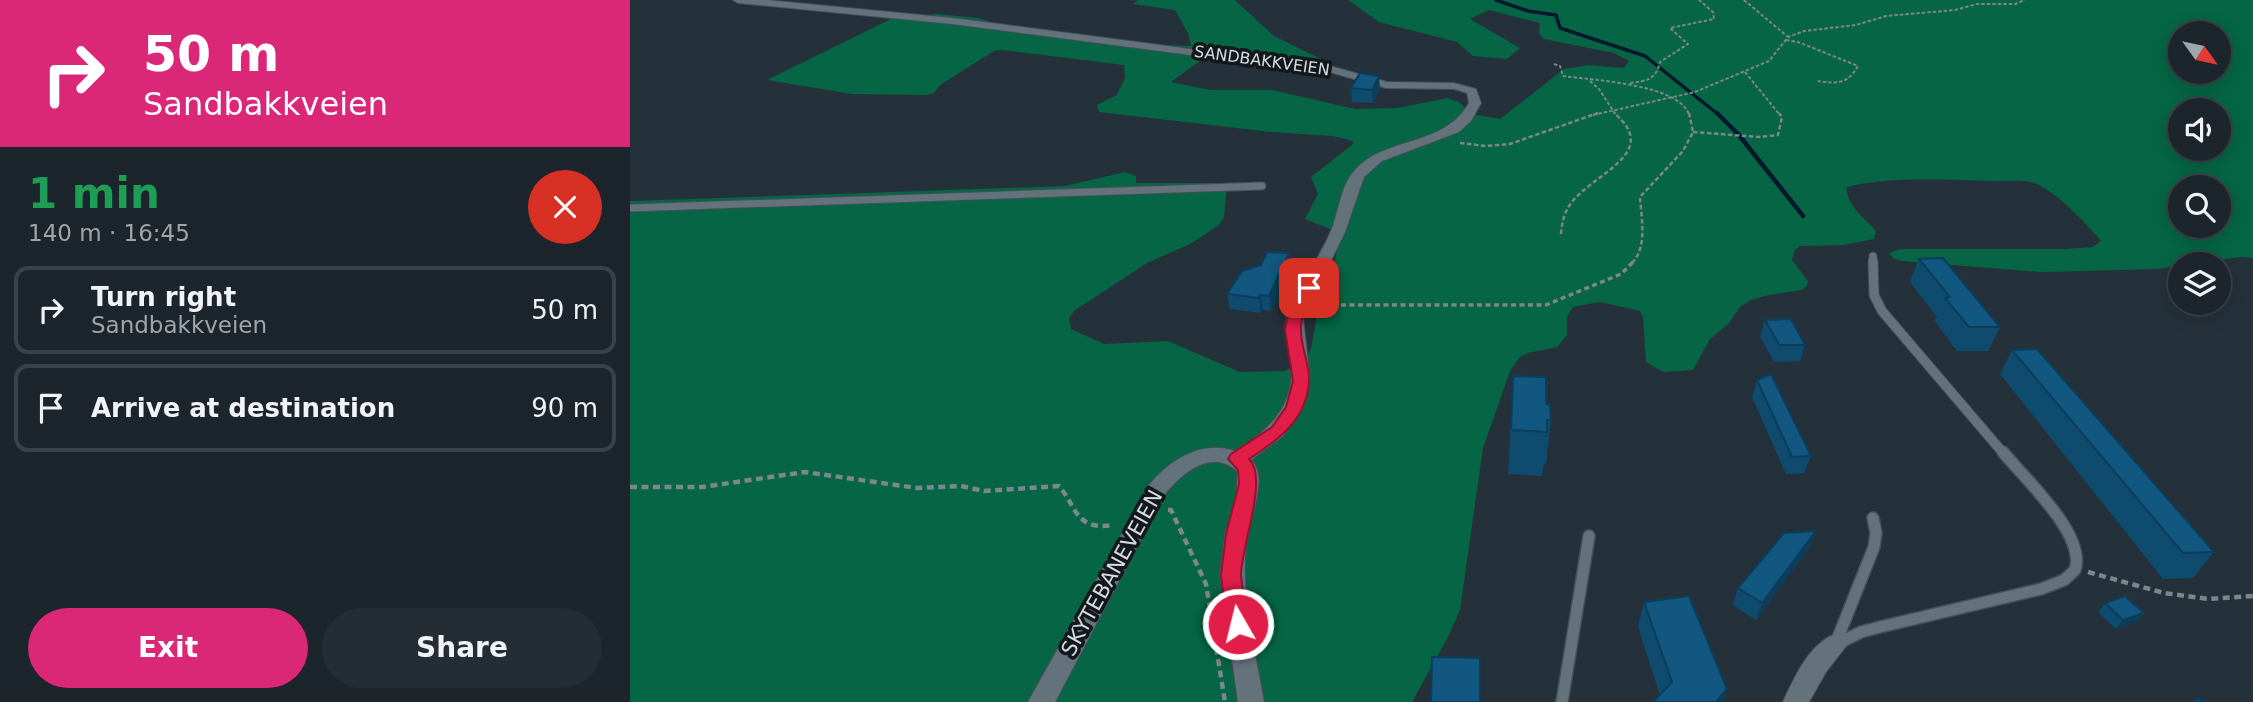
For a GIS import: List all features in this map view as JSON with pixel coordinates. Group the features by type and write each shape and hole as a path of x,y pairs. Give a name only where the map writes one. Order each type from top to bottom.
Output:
{"street":[{"name":"SANDBAKKVEIEN","path":"738,0 952,21 1244,59 1283,60 1316,65 1386,85 1454,86 1472,91 1475,103 1467,119 1453,131 1382,156 1359,173 1336,236 1295,318 1293,330 1301,381 1295,408 1278,432 1237,459"},
{"name":"SKYTEBANEVEIEN","path":"1041,702 1139,519 1164,479 1183,464 1196,458 1217,454 1237,459"},
{"path":"1237,459 1247,468 1248,484 1236,534 1231,575 1251,702"},
{"path":"1796,702 1806,680 1835,645"}],"lane":[{"path":"630,208 1262,186"},
{"path":"1835,645 1862,632 1979,605 2066,581 2076,569 2077,552 2061,521 1882,311 1874,295 1873,256"},
{"path":"1835,645 1874,547 1876,533 1873,518"},
{"path":"1562,702 1589,536"}],"path":[{"path":"1625,83 1650,80 1658,71 1660,62 1688,44 1670,28 1714,19 1713,12 1699,0"},
{"path":"1744,0 1787,38 1858,66 1852,79 1844,83 1818,81"},
{"path":"1438,138 1467,145 1510,144 1609,109 1643,105 1695,92 1769,61 1787,38 1804,31 1856,25 1886,16 1955,10 1977,4 2015,4 2025,0"},
{"path":"1324,305 1546,305 1621,275 1639,256 1642,231 1640,197 1683,150 1693,132 1688,110 1649,88 1563,76 1560,73 1562,69 1554,64"},
{"path":"1693,132 1759,137 1778,135 1782,117 1745,72"},
{"path":"1561,234 1562,220 1577,195 1590,182 1621,162 1632,142 1629,127 1609,109 1602,89 1588,80"},
{"path":"630,487 702,487 805,472 918,488 961,486 984,491 1059,486 1067,495 1070,508 1083,521 1108,526 1139,519 1160,509 1171,510 1206,584 1225,702"},
{"path":"2076,569 2164,593 2208,599 2253,596"}],"green space":[{"path":"1138,0 1235,0 1274,36 1321,59 1208,55 1171,82 1210,90 1272,90 1355,109 1398,108 1447,98 1459,102 1472,114 1500,119 1564,69 1588,65 1624,68 1629,61 1614,53 1544,39 1539,34 1540,23 1489,10 1470,19 1520,48 1507,59 1473,56 1457,42 1379,22 1348,0 2253,0 2253,258 2231,258 2231,252 2168,252 2168,267 2041,272 1902,261 1893,258 1889,253 1901,249 2066,249 2093,247 2101,241 2059,199 2040,185 2031,182 1881,181 1847,187 1852,205 1876,231 1874,239 1844,245 1800,246 1795,250 1792,260 1808,281 1807,286 1802,290 1751,300 1740,307 1729,323 1710,339 1693,370 1663,372 1646,362 1643,317 1640,311 1600,302 1573,307 1567,317 1567,335 1557,347 1520,357 1510,371 1483,448 1460,610 1412,702 630,702 630,201 1065,186 1125,172 1136,176 1136,183 1227,183 1224,217 1219,225 1192,243 1147,263 1074,311 1069,318 1071,329 1104,344 1168,341 1240,372 1285,371 1309,353 1320,298 1334,266 1340,233 1305,219 1318,194 1311,177 1353,144 1353,141 1333,136 1271,132 1099,112 1097,105 1117,95 1125,78 1124,65 1001,50 994,51 940,85 934,93 926,95 852,94 767,80 895,17 937,14 978,18 1003,26 1160,45 1191,46 1188,33 1175,10 1133,4"}],"building":[{"path":"1360,73 1379,76 1372,90 1351,88"},
{"path":"1267,252 1289,253 1269,296 1260,295 1259,298 1227,294 1242,271 1261,265"},
{"path":"1943,258 2000,327 1969,327 1945,298 1950,297 1919,259"},
{"path":"1791,319 1805,345 1779,345 1765,320"},
{"path":"2037,349 2214,552 2183,553 2012,350"},
{"path":"1771,374 1811,456 1792,457 1757,380"},
{"path":"1513,376 1546,377 1546,404 1550,404 1551,420 1547,420 1547,432 1511,430"},
{"path":"1816,531 1762,603 1738,588 1784,533"},
{"path":"1689,596 1727,689 1716,702 1653,702 1672,682 1644,602"},
{"path":"2125,596 2144,613 2123,620 2105,603"},
{"path":"1432,657 1480,658 1480,702 1431,702"}],"waterway":[{"path":"1496,0 1528,11 1556,15 1560,28 1645,56 1719,115"},
{"path":"1719,115 1738,134 1803,216"}],"route":[{"path":"1238,624 1231,575 1236,534 1248,484 1247,468 1237,459 1278,432 1295,408 1301,381 1300,361 1293,330 1300,303 1309,288"}]}
